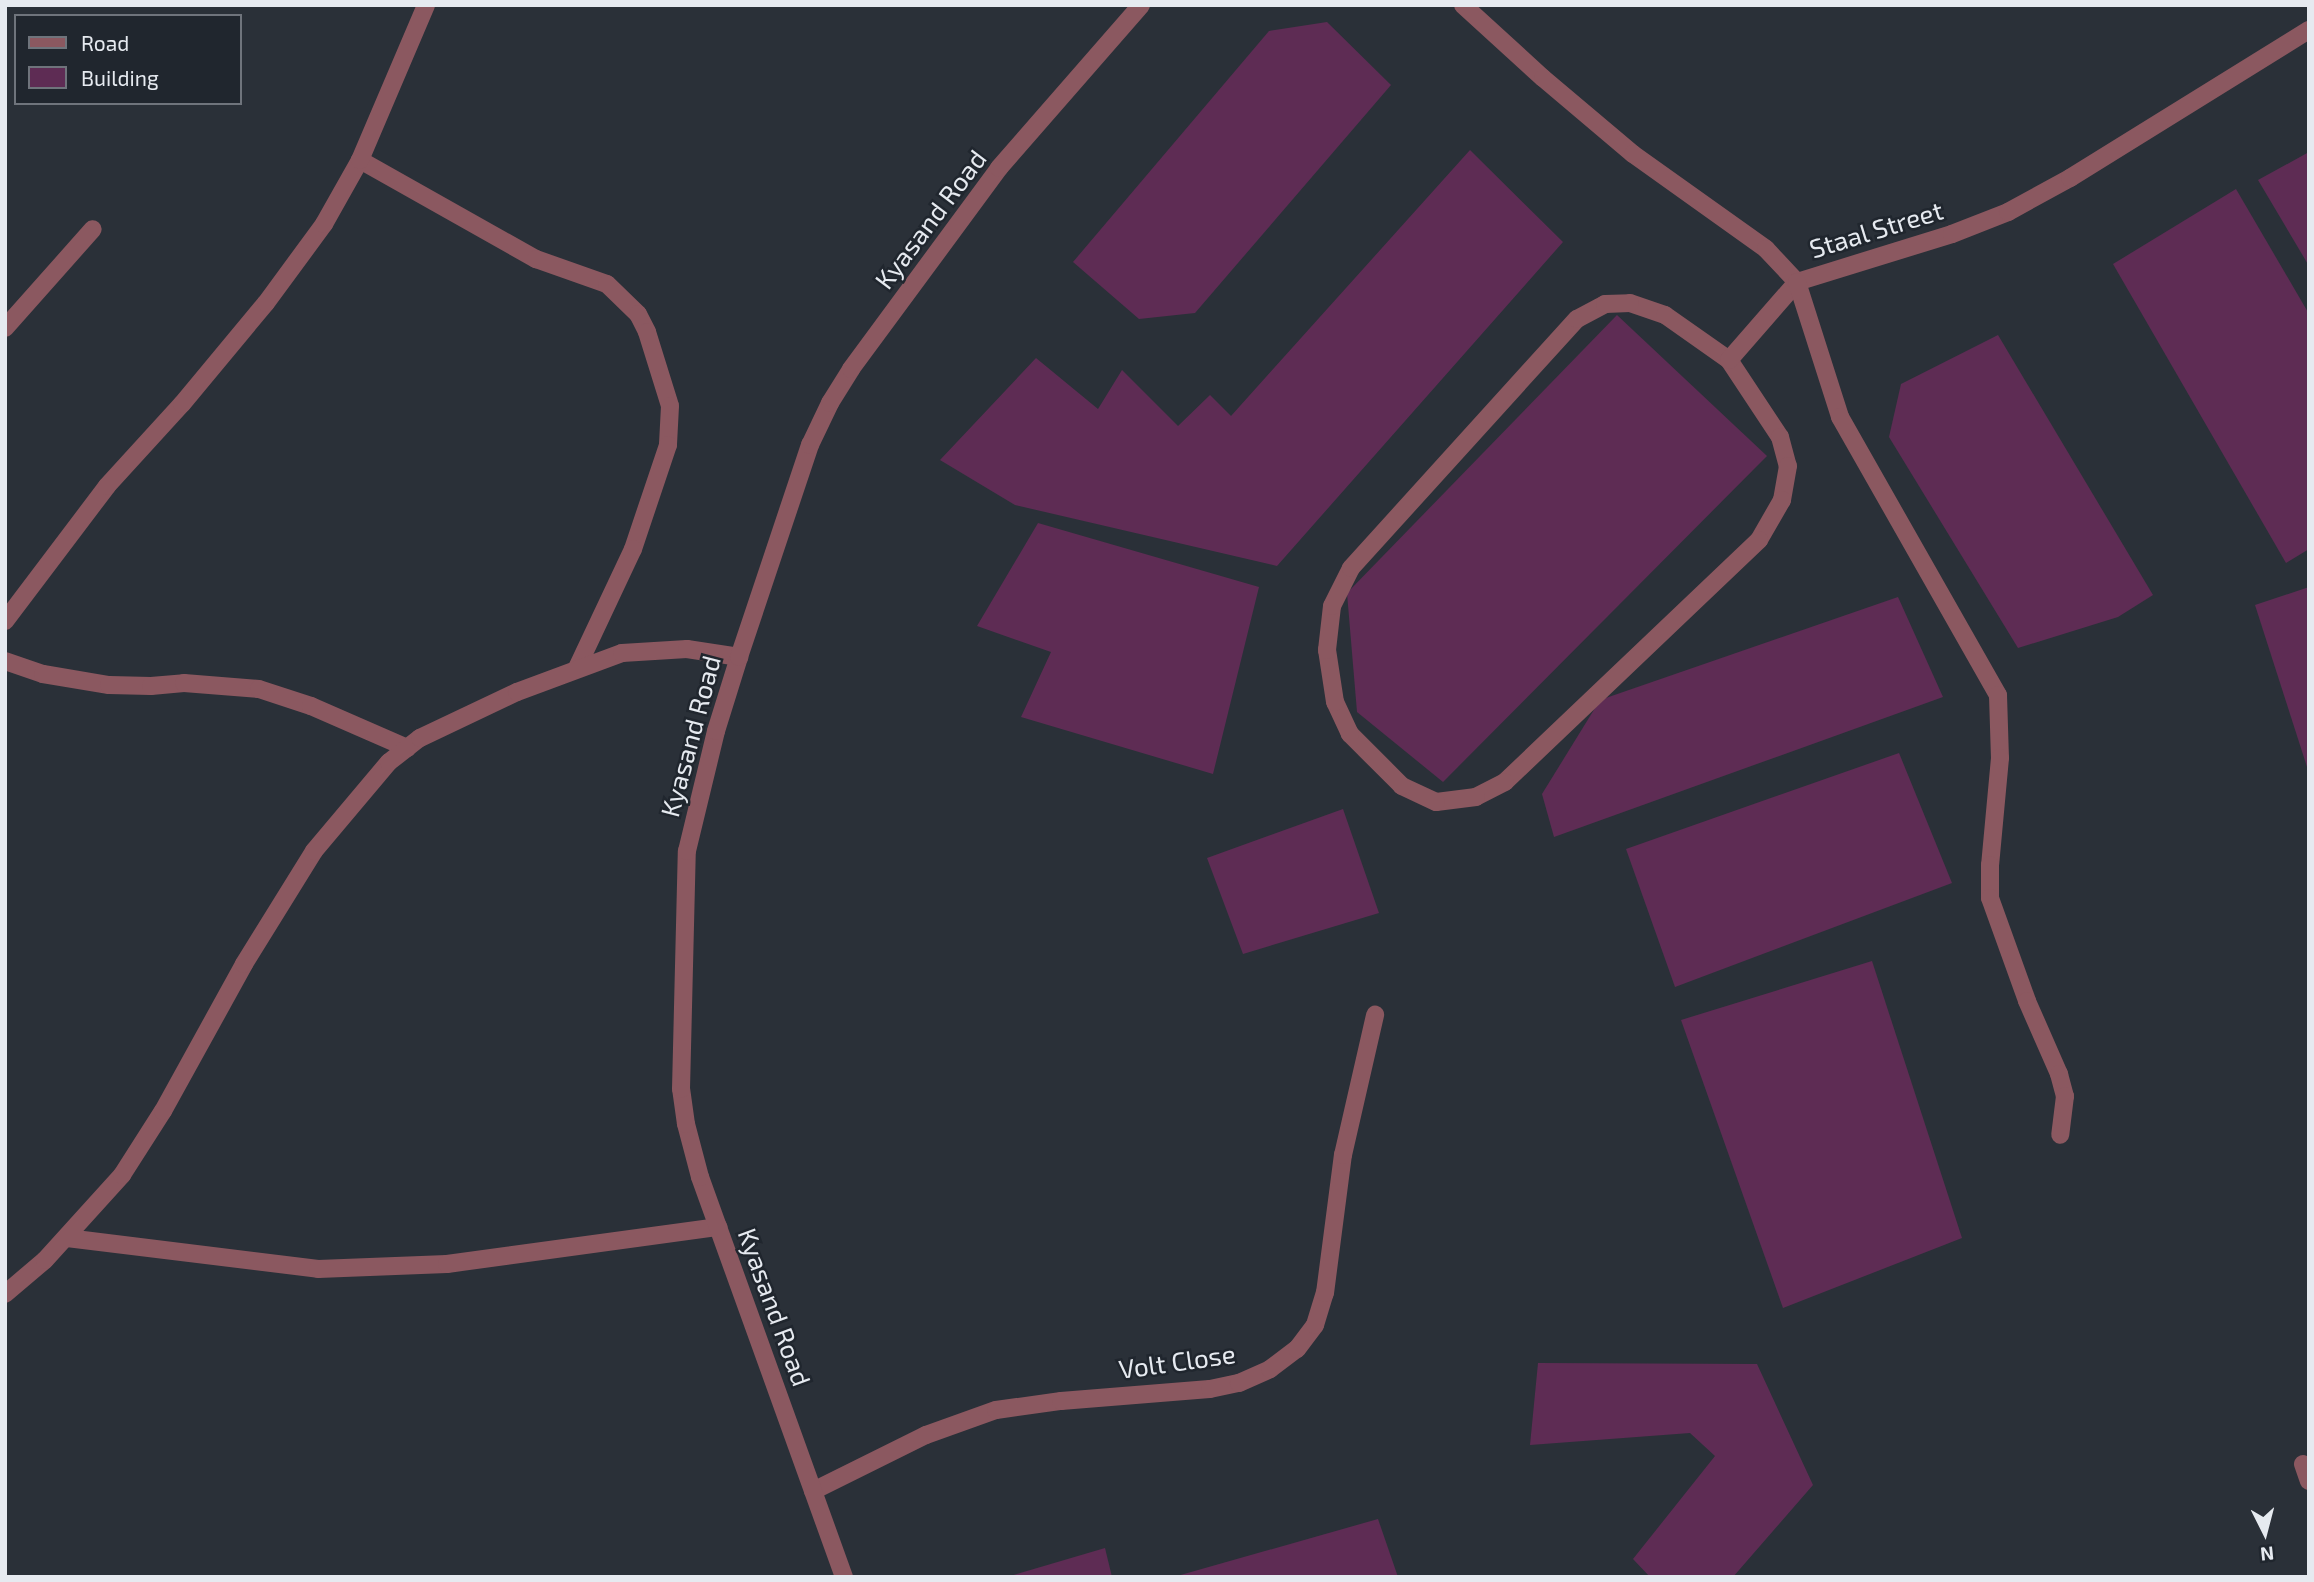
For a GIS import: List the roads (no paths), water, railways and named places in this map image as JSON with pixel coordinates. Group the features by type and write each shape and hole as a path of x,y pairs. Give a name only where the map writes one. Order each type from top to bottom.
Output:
{"street":[{"path":"5,621 107,486 182,404 274,293 324,224 360,160 426,5"},
{"name":"Kyasand Road","path":"844,1577 718,1227 685,1124 681,1089 684,867 716,731 810,445 851,369 999,169 1142,5"},
{"name":"Staal Street","path":"1463,5 1543,78 1633,154 1766,249 1797,282 1952,234 2008,212 2070,178 2309,30"},
{"path":"360,160 536,259 607,284 638,314 647,332 670,406 668,445 633,549 577,668"},
{"path":"5,328 93,229"},
{"path":"1729,360 1797,282"},
{"path":"1797,282 1840,417 1998,695 2000,758 1990,865 1990,898 2026,1001 2060,1074 2065,1096 2060,1135"},
{"path":"1630,303 1665,315 1729,360 1780,437 1788,466 1782,500 1759,540 1505,782 1476,797 1436,802 1402,786 1350,734 1335,702 1327,650 1332,606 1351,568 1577,319 1605,304 1630,303"},
{"path":"5,1294 28,1278 67,1238 129,1164 163,1111 244,964 314,851 353,801 389,762 420,738 577,668 622,653 687,649 739,657"},
{"path":"5,661 43,674 109,685 151,687 184,683 259,689 311,706 407,748"},
{"name":"Volt Close","path":"813,1490 926,1435 996,1410 1061,1401 1210,1389 1239,1383 1270,1369 1297,1349 1315,1325 1325,1293 1343,1156 1375,1015"},
{"path":"67,1238 318,1269 447,1264 718,1227"}]}
